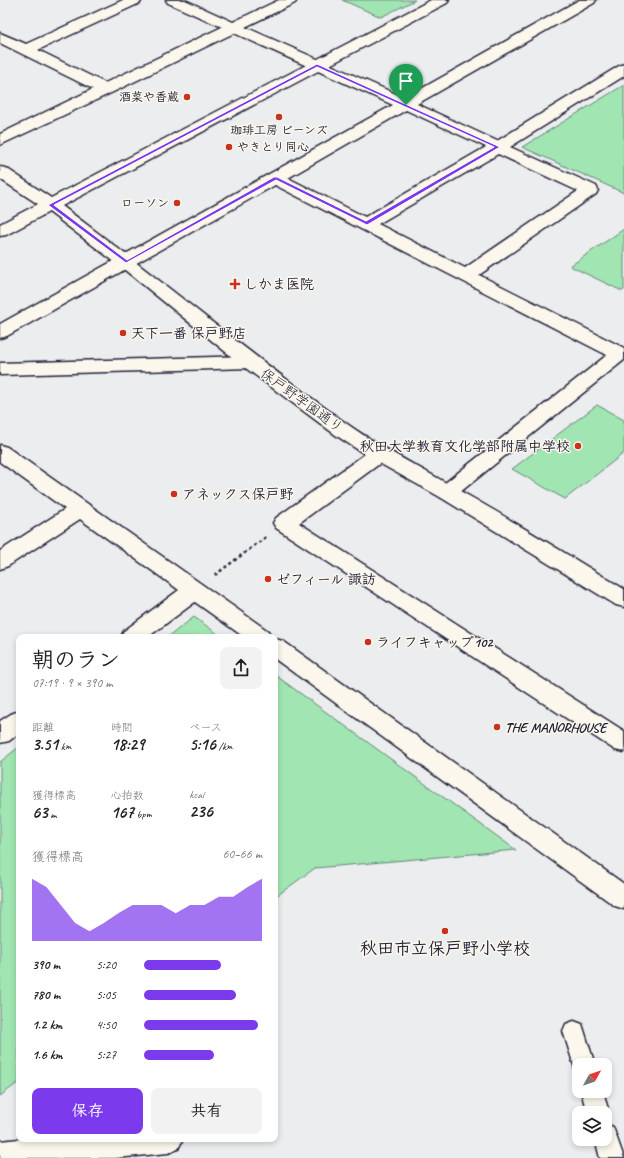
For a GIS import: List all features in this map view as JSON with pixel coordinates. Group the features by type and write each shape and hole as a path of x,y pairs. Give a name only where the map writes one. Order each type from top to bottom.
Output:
{"street":[{"path":"26,50 135,0"},
{"path":"173,0 590,190 467,275"},
{"path":"0,140 290,0"},
{"path":"0,231 442,0"},
{"path":"0,332 406,105 589,0"},
{"path":"0,38 106,90"},
{"path":"367,223 498,147 624,69"},
{"name":"保戸野学園通り","path":"0,172 50,205 126,262 250,362 344,430 380,454 447,492 624,599"},
{"path":"275,178 367,223 622,354 447,492"},
{"path":"0,368 250,362"},
{"path":"0,452 256,634"},
{"path":"380,454 284,523 624,743"},
{"path":"0,561 80,509"},
{"path":"136,634 196,590"},
{"path":"278,650 624,898"},
{"path":"0,734 16,722"},
{"path":"0,1155 136,1142"}],"lane":[{"path":"574,1031 582,1058"},
{"path":"608,1146 612,1158"}],"path":[{"path":"196,590 284,523"}],"green space":[{"path":"342,0 415,0 381,17"},
{"path":"624,85 624,193 522,147"},
{"path":"624,229 624,290 622,291 570,266"},
{"path":"597,405 624,420 624,453 565,499 512,469"},
{"path":"194,617 218,634 172,634"},
{"path":"278,677 516,850 315,868 278,895"},
{"path":"16,749 16,1084 0,1096 0,762"}],"place":[{"name":"酒菜や香蔵","path":"187,97"},
{"name":"珈琲工房 ビーンズ","path":"279,117"},
{"name":"やきとり同心","path":"229,147"},
{"name":"ローソン","path":"177,203"},
{"name":"しかま医院","path":"235,284"},
{"name":"天下一番 保戸野店","path":"123,333"},
{"name":"秋田大学教育文化学部附属中学校","path":"578,446"},
{"name":"アネックス保戸野","path":"174,494"},
{"name":"ゼフィール 諏訪","path":"268,579"},
{"name":"ライフキャップ102","path":"368,642"},
{"name":"THE MANORHOUSE","path":"497,727"},
{"name":"秋田市立保戸野小学校","path":"445,931"}],"route":[{"path":"317,65 406,105 498,147 367,223 275,178 126,262 50,205 317,65"}]}
